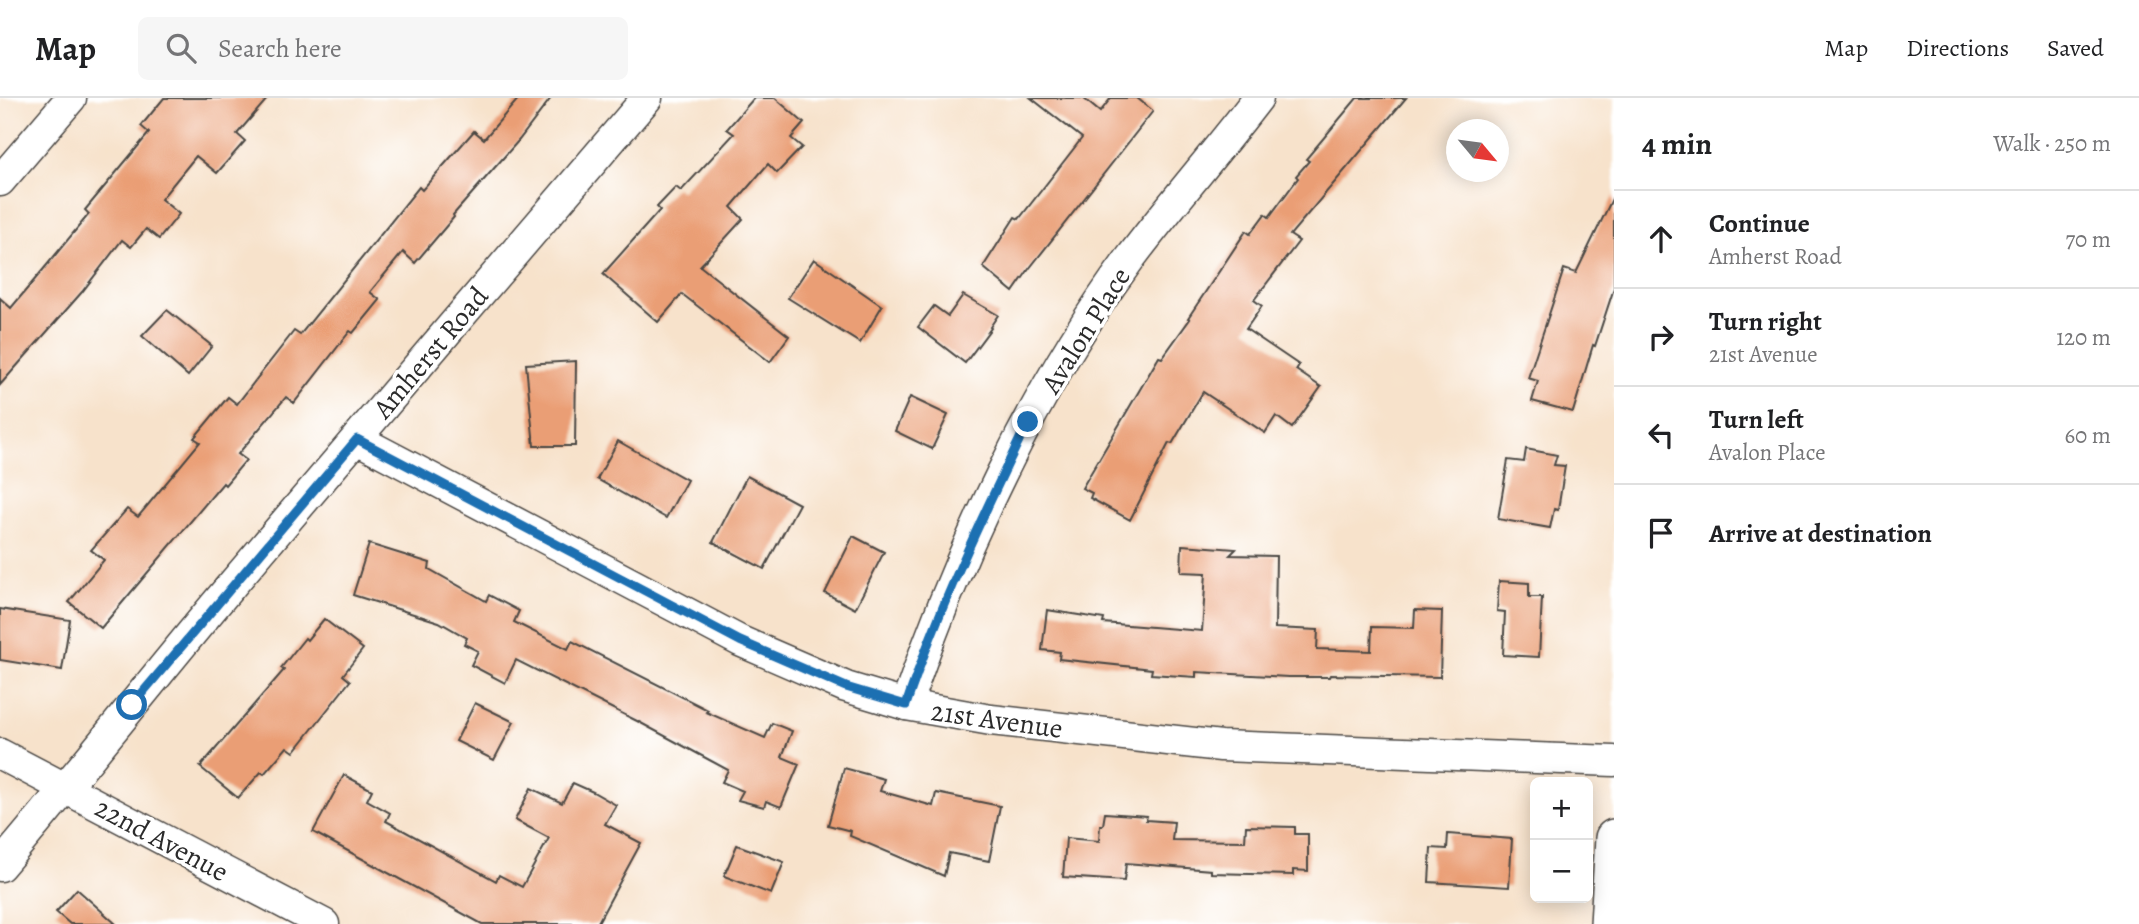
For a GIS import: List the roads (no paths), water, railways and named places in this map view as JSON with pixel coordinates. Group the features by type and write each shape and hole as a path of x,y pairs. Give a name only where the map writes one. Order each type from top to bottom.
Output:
{"street":[{"path":"0,181 71,98"},
{"name":"Amherst Road","path":"0,866 67,789 132,705 647,98"},
{"name":"Avalon Place","path":"906,705 923,656 983,515 1028,422 1060,366 1129,260 1258,98"},
{"name":"21st Avenue","path":"357,439 740,641 846,687 906,705 991,720 1221,746 1614,761"},
{"name":"22nd Avenue","path":"0,754 324,924"},
{"path":"1609,924 1614,838"}]}
